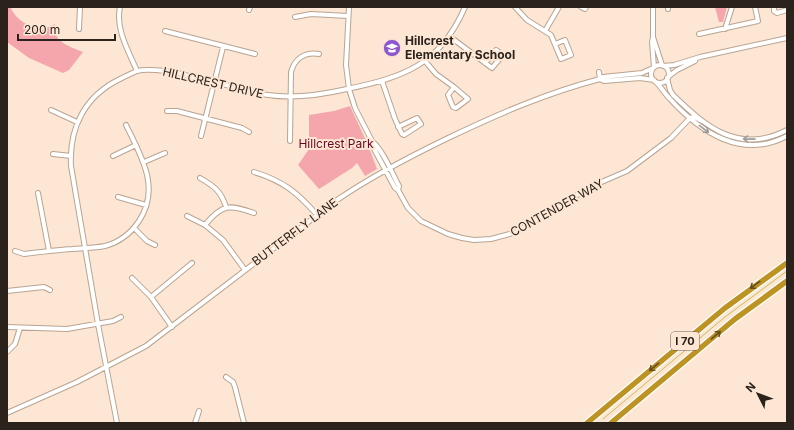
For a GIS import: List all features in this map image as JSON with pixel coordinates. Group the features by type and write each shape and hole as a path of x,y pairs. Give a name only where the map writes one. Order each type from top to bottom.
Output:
{"highway":[{"name":"I 70","path":"587,423 725,308 787,263"},
{"name":"I 70","path":"611,423 735,319 787,281"}],"street":[{"path":"79,28 80,7"},
{"path":"120,7 120,28 137,71"},
{"name":"CONTENDER WAY","path":"349,7 346,65 349,89 355,108 372,141 373,147 387,169 395,188 398,190 414,215 429,226 448,234 462,238 486,240 501,237 522,229 590,187 627,171 671,138 690,118"},
{"name":"HILLCREST DRIVE","path":"117,423 98,324 70,156 77,122 89,102 110,84 137,71 160,70 174,72 268,95 291,97 323,94 382,81 405,73 425,61 449,36 456,26 465,7"},
{"path":"515,7 527,20 551,35 561,59 571,56 565,40 555,44"},
{"path":"545,30 559,7"},
{"path":"581,7 585,9 586,7"},
{"path":"653,7 653,68 651,73 655,81 669,98 706,131 721,139 748,145 765,144 787,136"},
{"path":"725,29 732,7"},
{"path":"699,34 758,21 755,7"},
{"path":"774,7 774,11 777,13 787,10"},
{"path":"295,17 311,14 348,16"},
{"path":"165,31 255,54"},
{"path":"449,36 485,63 492,68 502,54 496,50 485,63"},
{"path":"653,37 662,65 668,72 667,78 670,90 673,95 702,121"},
{"path":"653,68 662,65 674,65 700,57 787,38"},
{"path":"200,136 223,47"},
{"path":"290,141 291,72 295,62 306,54 319,54"},
{"path":"655,81 661,82 677,70 708,56"},
{"path":"425,61 436,74 454,86 468,98 468,100 456,108 452,107 448,95 454,86"},
{"name":"BUTTERFLY LANE","path":"7,413 106,368 146,346 317,215 357,186 387,169 486,120 560,90 601,78 642,73 653,68"},
{"name":"BUTTERFLY LANE","path":"601,78 604,81 640,78 655,81"},
{"path":"382,81 392,113 398,127 402,134 404,135 421,124 417,118 398,127"},
{"path":"51,110 77,122"},
{"path":"167,111 178,111 242,128 249,132"},
{"path":"690,118 694,117 722,133 745,139 764,138 787,130"},
{"path":"15,251 24,254 104,246 120,241 134,228 143,215 149,197 149,180 144,162 126,124"},
{"path":"113,156 136,145"},
{"path":"144,162 165,153"},
{"path":"53,154 70,156"},
{"path":"254,172 283,183 301,197 317,215"},
{"path":"200,178 214,186 223,198 226,207"},
{"path":"38,193 49,251"},
{"path":"118,197 146,205"},
{"path":"205,225 214,213 226,207 242,209 254,213"},
{"path":"187,216 205,225 223,240 245,270"},
{"path":"134,228 147,241 155,245"},
{"path":"151,297 192,263"},
{"path":"132,278 151,297 172,327"},
{"path":"7,291 44,287 50,290"},
{"path":"7,327 67,329 113,322 121,317"},
{"path":"7,352 15,344 20,328"},
{"path":"226,377 235,387 244,423"},
{"path":"194,423 199,411"}],"green space":[{"path":"7,7 10,7 16,16 23,22 42,30 55,24 56,35 59,39 67,45 83,52 69,70 63,73 29,58 7,42"},
{"path":"715,7 727,7 723,22 719,22"},
{"name":"Hillcrest Park","path":"350,106 377,169 365,176 357,163 352,168 319,189 298,165 309,149 309,115 334,111"}],"waterway":[{"path":"603,419 725,317 787,271"}],"place":[{"name":"Hillcrest Elementary School","path":"392,48"}]}
